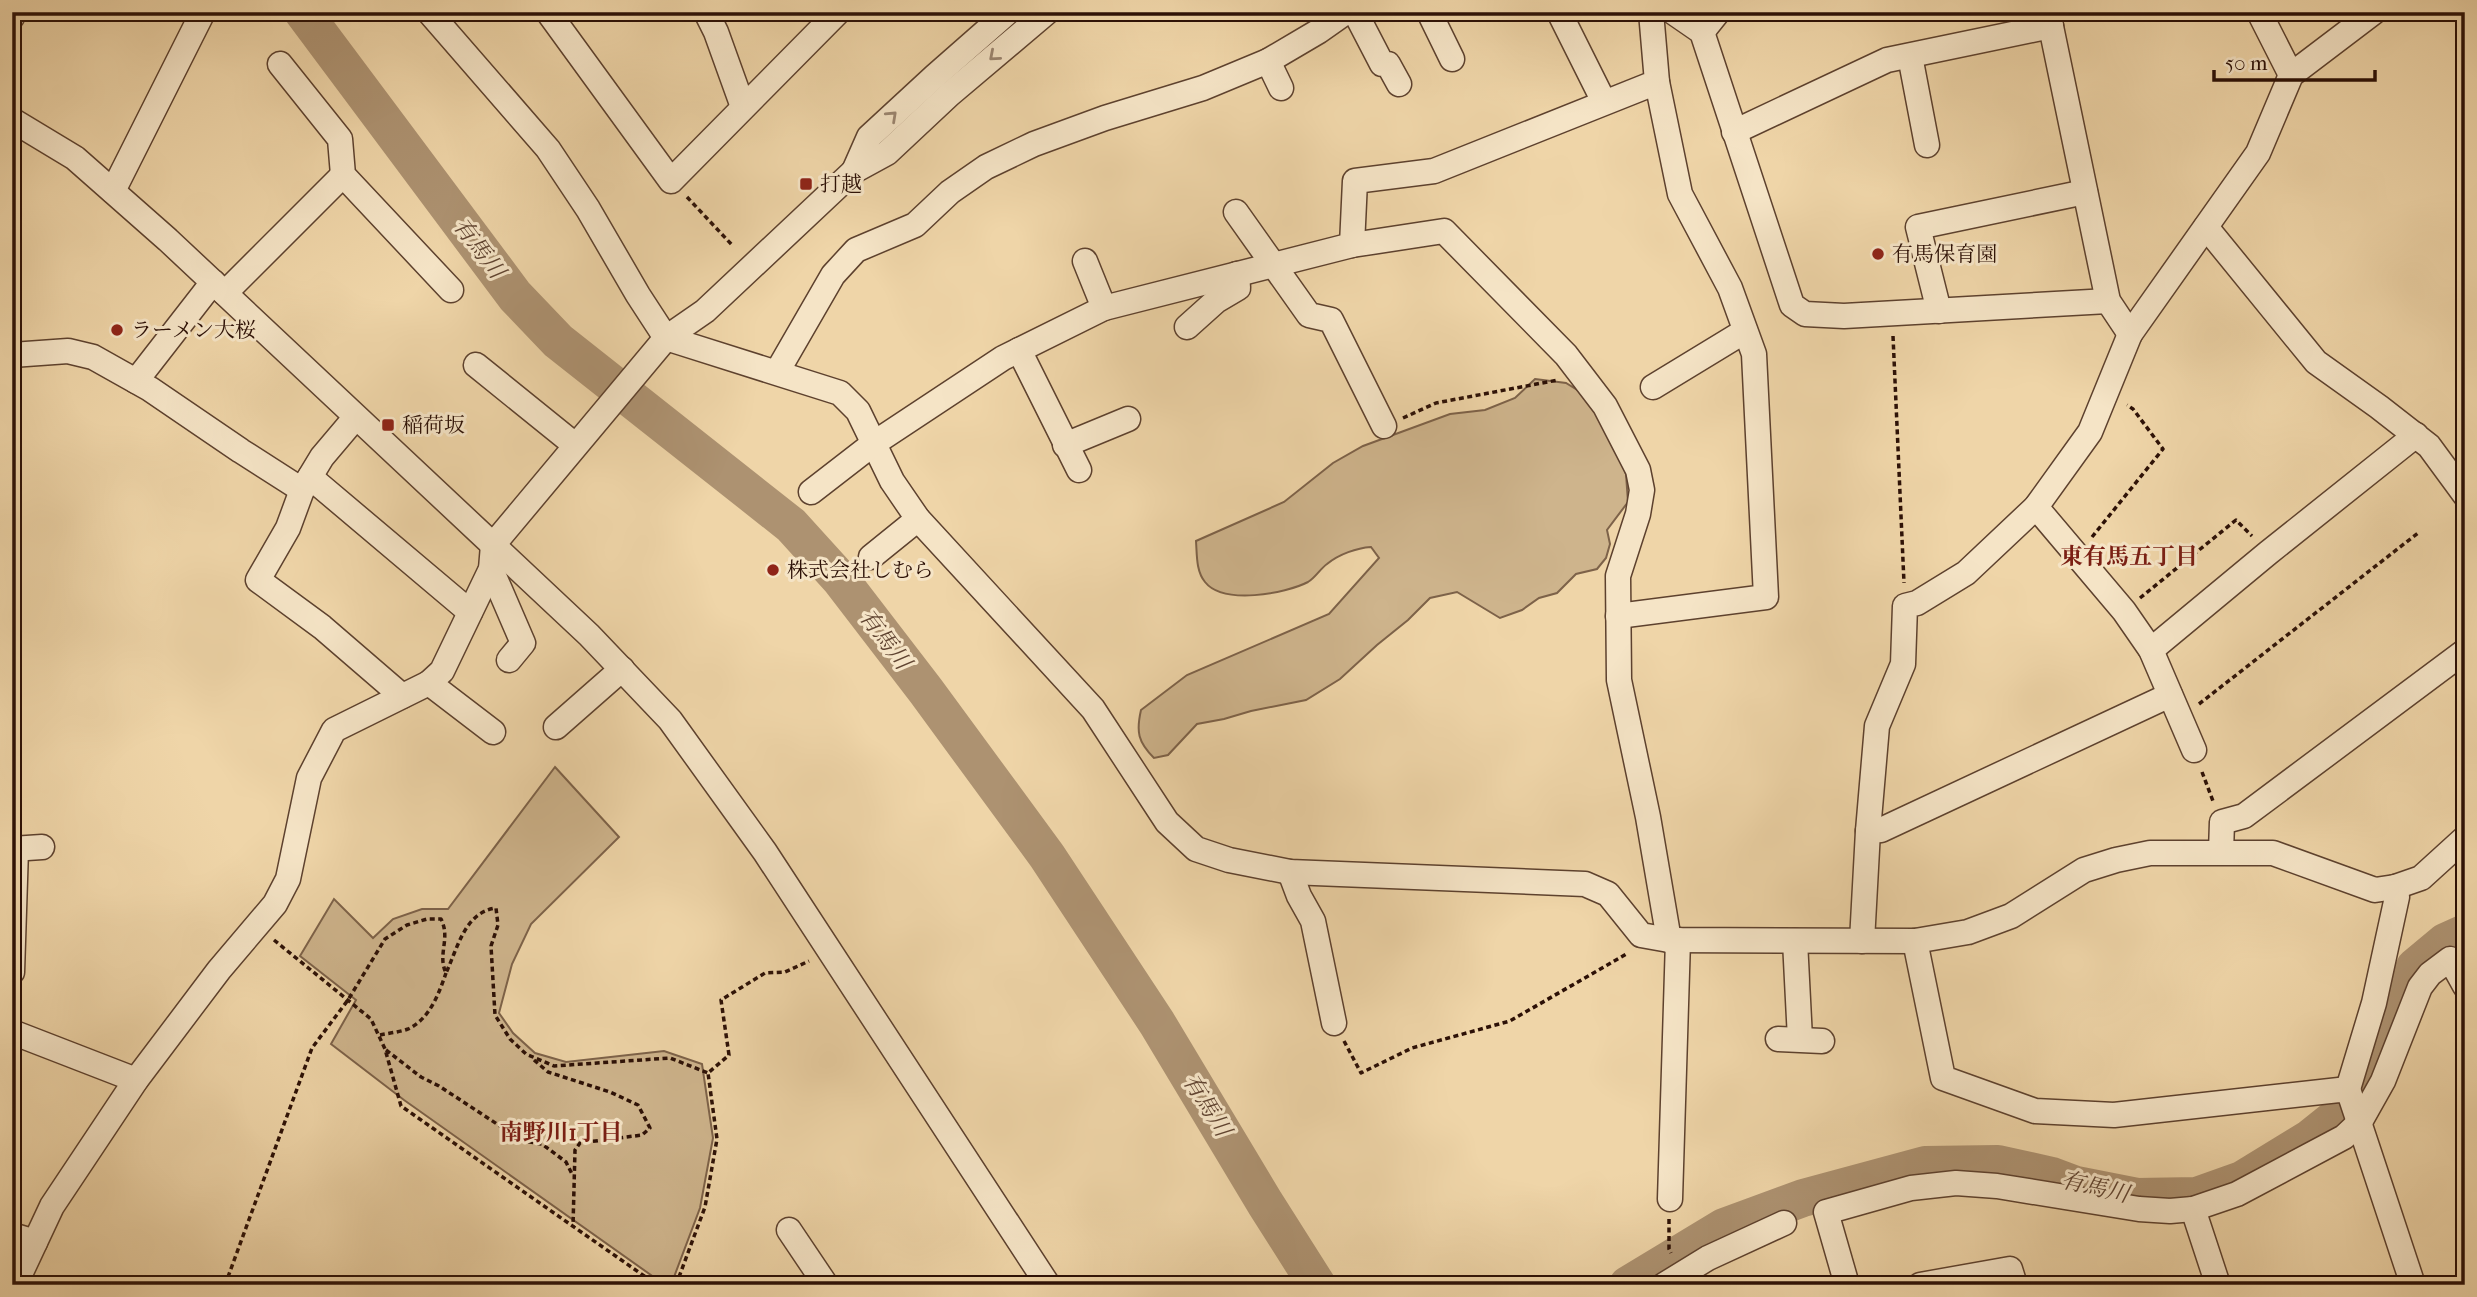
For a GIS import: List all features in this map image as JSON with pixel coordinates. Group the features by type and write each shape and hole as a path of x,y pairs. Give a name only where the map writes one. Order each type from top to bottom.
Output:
{"street":[{"path":"113,191 203,12"},
{"path":"429,12 548,149 666,338 840,393 858,411 891,481 918,519 1093,709 1167,822 1196,849 1229,860 1290,872 1585,884 1608,894 1641,935 1667,939 1915,941 1968,932 2011,916 2084,870 2150,853 2273,853 2375,890 2395,887 2421,878 2465,838"},
{"path":"548,12 671,181 838,12"},
{"path":"706,12 743,107"},
{"path":"855,171 869,137 1008,12"},
{"path":"15,1285 24,1239 52,1206 136,1080 219,970 275,904 288,879 309,778 334,730 429,683 442,671 492,557 575,445 666,338 705,311 855,171 887,153 950,94 1046,12"},
{"path":"778,372 833,275 856,250 915,225 950,192 986,167 1034,144 1105,118 1203,88 1268,61 1346,12"},
{"path":"1355,12 1382,64 1388,64 1399,84"},
{"path":"1429,12 1452,59"},
{"path":"1559,12 1604,102"},
{"path":"1618,616 1766,597 1754,354 1730,288 1679,194 1657,82 1651,12"},
{"path":"1673,12 1702,32 1792,305 1805,314 1844,316 2108,301"},
{"path":"1702,32 1718,12"},
{"path":"2259,12 2291,75"},
{"path":"1862,941 1877,726 1903,664 1905,606 1917,603 1966,573 2036,506 2090,432 2130,334 2258,153 2291,75 2374,12"},
{"path":"1734,132 1887,60 2050,19 2108,301 2130,334"},
{"path":"1910,56 1927,145"},
{"path":"1268,61 1281,88"},
{"path":"280,64 340,139 343,175 451,290"},
{"path":"1352,244 1355,181 1434,171 1657,82"},
{"path":"12,120 75,158 113,191 355,418 492,557 622,669 670,720 765,852 1048,1285"},
{"path":"136,381 219,288 343,175"},
{"path":"1939,310 1918,227 2085,191"},
{"path":"1236,212 1309,315 1331,320 1384,426"},
{"path":"2206,227 2316,362 2429,446 2465,495"},
{"path":"811,492 873,444 1003,358 1104,307 1352,244 1444,231 1566,355 1605,406 1638,470 1642,490 1638,514 1618,576 1619,680 1648,817 1667,939 1670,1210"},
{"path":"1085,261 1104,307"},
{"path":"1187,327 1216,301 1238,288 1237,274"},
{"path":"1653,387 1745,331"},
{"path":"1019,350 1079,470"},
{"path":"12,355 68,351 93,357 136,381 306,484 470,612"},
{"path":"476,365 575,445"},
{"path":"355,418 323,457 306,484 288,528 258,580 322,627 402,696"},
{"path":"1065,446 1128,419"},
{"path":"2151,650 2416,435"},
{"path":"2036,506 2124,611 2151,650 2194,750"},
{"path":"871,557 918,519"},
{"path":"492,557 523,643 509,660"},
{"path":"2221,852 2222,822 2244,816 2465,651"},
{"path":"556,727 622,669"},
{"path":"429,683 493,732"},
{"path":"1868,831 1881,830 2170,695"},
{"path":"12,972 14,849 42,847"},
{"path":"1290,872 1313,921 1334,1023"},
{"path":"1847,1285 1826,1212 1911,1188 1956,1183 1997,1186 2139,1209 2193,1209 2237,1194 2344,1137 2397,897 2395,887"},
{"path":"1795,941 1800,1039"},
{"path":"1915,941 1943,1078 2035,1111 2114,1115 2353,1104 2383,1081 2420,987 2430,974 2450,959 2465,986"},
{"path":"12,1032 136,1080"},
{"path":"2353,1104 2413,1285"},
{"path":"2193,1209 2217,1285"},
{"path":"1676,1281 1707,1258 1784,1223"},
{"path":"789,1230 826,1285"},
{"path":"1920,1285 2010,1269 2015,1285"}],"path":[{"path":"671,181 733,246"},
{"path":"1892,313 1905,606"},
{"path":"1384,426 1436,403 1581,375"},
{"path":"2077,555 2163,449 2133,409 2107,390"},
{"path":"2124,611 2236,520 2268,553"},
{"path":"2180,719 2418,533"},
{"path":"2194,750 2222,822"},
{"path":"380,1035 409,1028 428,1013 468,922 484,909 496,908 498,925 491,946 495,1015 510,1039 548,1072 610,1092 638,1105 650,1128 642,1135 580,1143 575,1150 573,1226"},
{"path":"225,1285 312,1048 348,1000 385,939 407,925 427,919 441,919 446,929 443,964 446,973"},
{"path":"257,926 371,1019 385,1049 401,1106 657,1285"},
{"path":"1334,1023 1361,1073 1412,1048 1510,1021 1667,939"},
{"path":"708,1073 729,1055 721,1000 765,973 785,972 828,952"},
{"path":"385,1049 421,1077 523,1141 542,1144 566,1162 574,1178"},
{"path":"531,1057 554,1066 670,1058 708,1073"},
{"path":"676,1285 705,1207 716,1139 708,1073"},
{"path":"1669,1249 1670,1210"}],"shaded area":[{"path":"1535,379 1566,383 1587,396 1617,450 1626,474 1628,502 1607,530 1610,544 1606,558 1597,569 1576,574 1557,593 1539,598 1522,610 1500,618 1457,592 1430,598 1340,679 1306,700 1197,724 1168,755 1154,758 1140,736 1141,710 1187,675 1329,614 1379,558 1371,547 1354,550 1332,560 1311,580 1298,586 1270,593 1239,595 1214,589 1205,582 1198,568 1196,541 1284,502 1333,463 1363,446 1450,414 1485,410 1515,398"},
{"path":"555,767 619,837 531,924 512,964 499,1013 513,1033 535,1053 566,1062 664,1051 702,1064 713,1138 700,1208 671,1285 665,1285 404,1100 331,1044 356,1000 300,956 334,899 373,938 393,919 422,909 448,909"}],"waterway":[{"name":"有馬川","path":"303,12 515,296 558,341 791,525 840,579 1047,856 1157,1023 1317,1285"},
{"name":"有馬川","path":"1628,1285 1724,1227 1803,1198 1925,1165 1998,1164 2052,1176 2076,1185 2137,1197 2197,1196 2242,1180 2309,1139 2344,1111 2359,1093 2415,967 2445,942 2465,933"}],"place":[{"name":"打越","path":"806,184"},
{"name":"有馬保育園","path":"1878,254"},
{"name":"ラーメン大桜","path":"117,330"},
{"name":"稲荷坂","path":"388,425"},
{"name":"株式会社しむら","path":"773,570"}],"district":[{"name":"東有馬五丁目","path":"2129,556"},
{"name":"南野川1丁目","path":"561,1132"}]}
